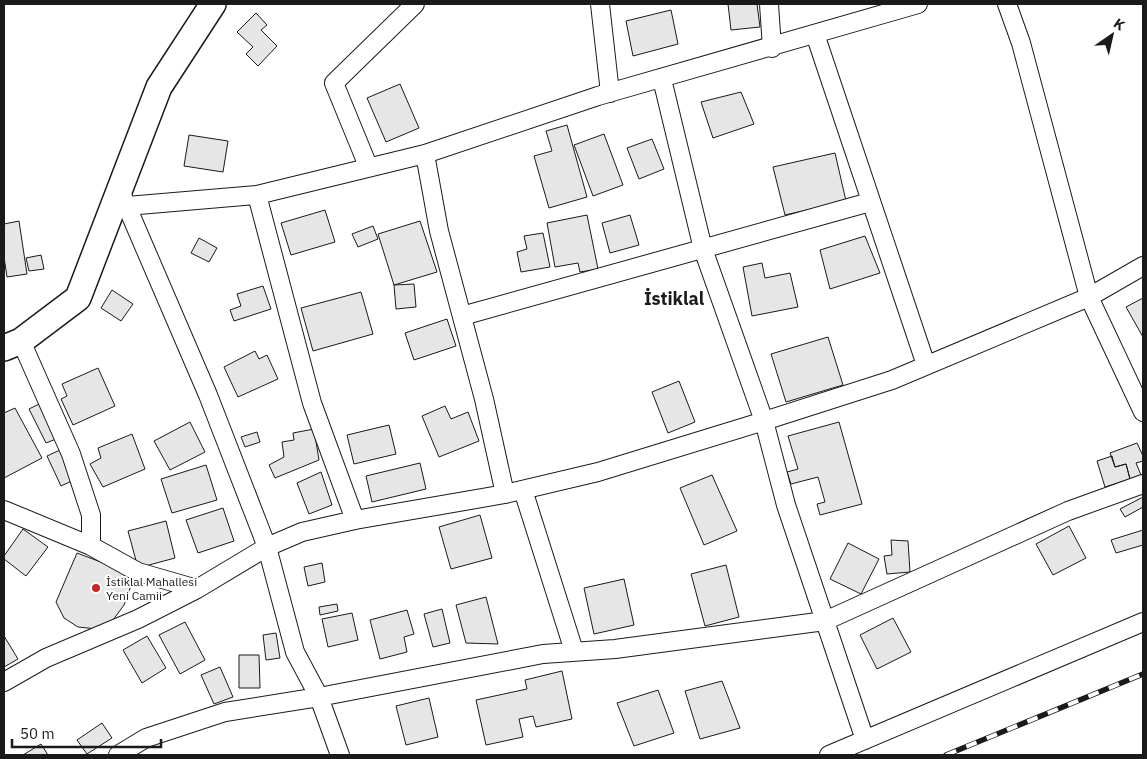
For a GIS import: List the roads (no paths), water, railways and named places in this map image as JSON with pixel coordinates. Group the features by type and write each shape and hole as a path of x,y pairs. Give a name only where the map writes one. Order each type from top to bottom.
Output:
{"street":[{"path":"91,546 91,515 71,454 12,344 78,298 123,197 159,87 213,4"},
{"path":"368,166 334,83 415,4"},
{"path":"600,4 610,93"},
{"path":"769,4 772,48"},
{"path":"123,197 257,195 368,166 425,154 610,93 772,48 918,4"},
{"path":"1007,4 1021,43 1090,297 1143,412"},
{"path":"815,34 926,365"},
{"path":"662,79 703,249 764,421 786,505 865,740"},
{"path":"425,154 439,231 490,424 505,494"},
{"path":"257,195 312,403 355,520"},
{"path":"123,197 208,396 267,547 295,652 319,697 340,755"},
{"path":"462,316 870,202"},
{"path":"4,682 46,658 138,619 197,589 267,547 302,532 355,520 505,494 598,472 764,421 892,380 1090,297 1143,266"},
{"path":"118,755 146,738 225,712 319,697 543,654 614,649 825,621 1068,511 1143,484"},
{"path":"523,490 574,652"},
{"path":"4,510 91,546 138,572 197,589"},
{"path":"829,755 1143,622"}],"railway":[{"path":"946,755 1143,674"}],"place":[{"name":"İstiklal Mahallesi Yeni Camii","path":"96,588"}],"district":[{"name":"İstiklal","path":"674,298"}]}
